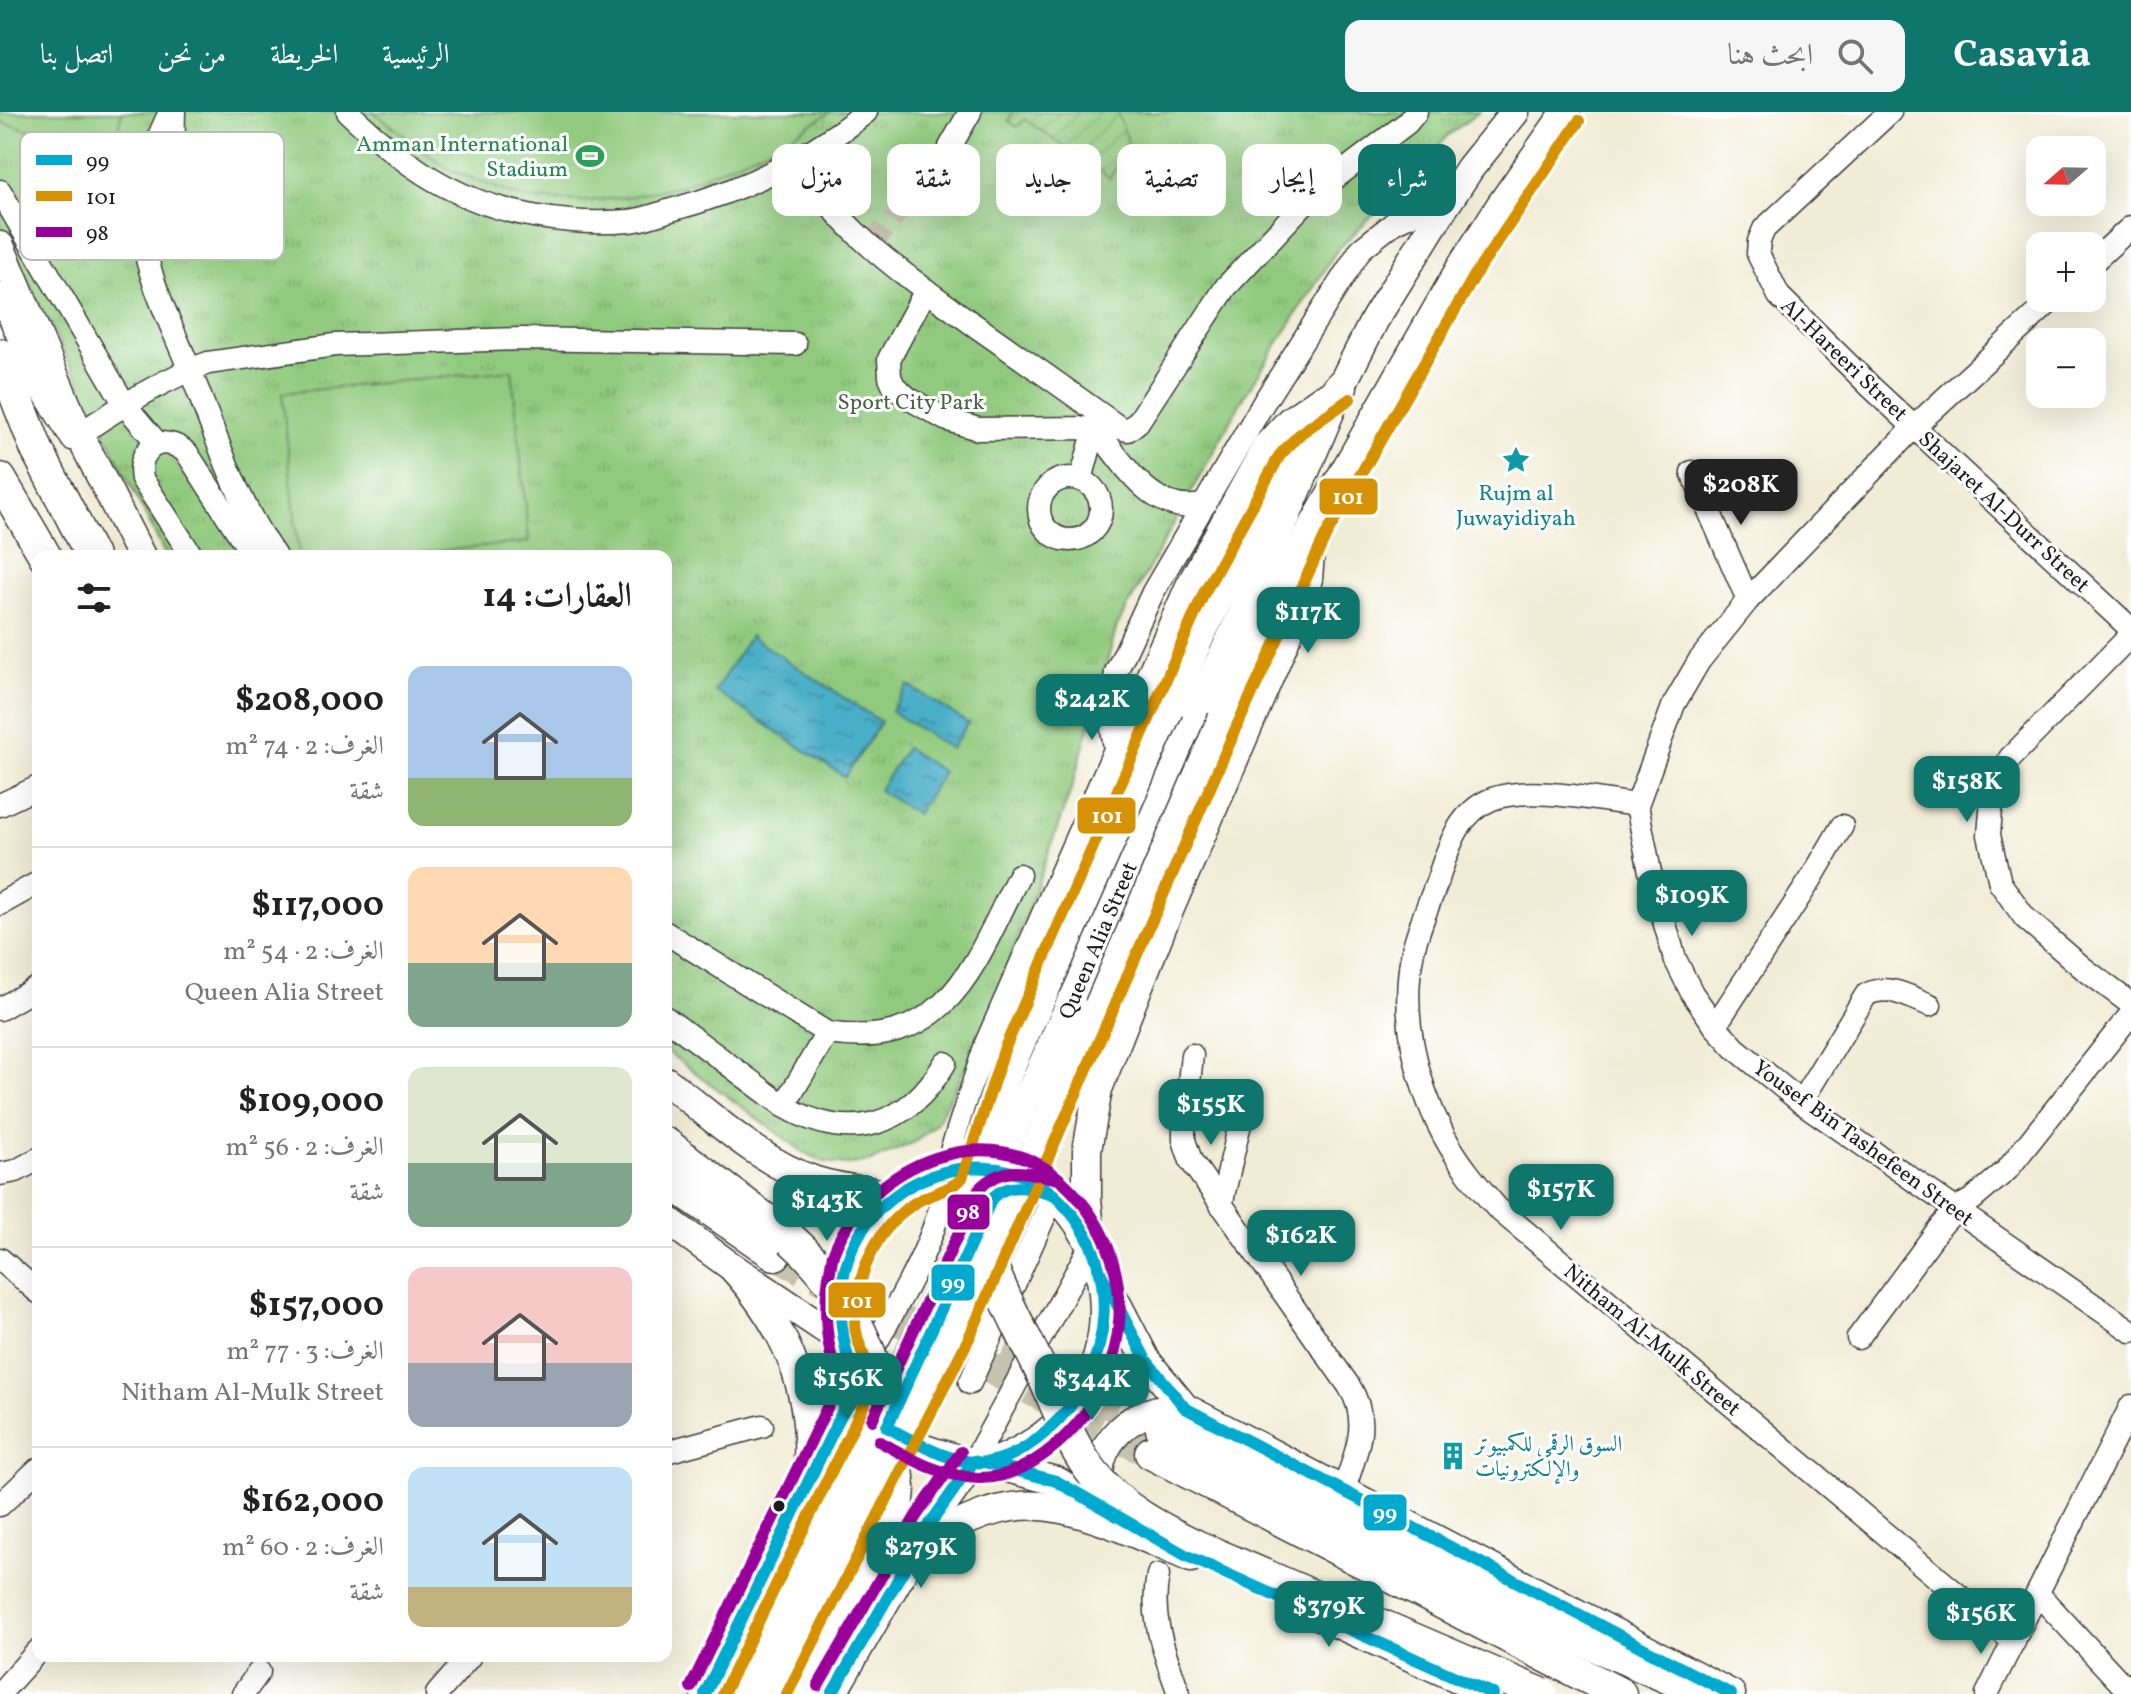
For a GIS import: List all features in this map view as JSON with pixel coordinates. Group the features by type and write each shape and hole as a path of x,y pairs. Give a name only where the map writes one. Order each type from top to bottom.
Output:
{"highway":[{"path":"0,355 29,433 89,550"},
{"path":"1341,386 1295,442 1198,636 1195,713 1012,1061 983,1140 975,1175 976,1206 990,1258 1073,1440 1092,1474 1115,1498 1157,1526 1198,1547 1541,1694"},
{"path":"0,479 41,550"},
{"path":"75,522 96,550"},
{"path":"672,1149 791,1239 823,1269 852,1313 883,1395 896,1457 899,1488 897,1515 888,1543 862,1596 806,1694"},
{"path":"672,1158 779,1247 672,1183"},
{"path":"1166,1430 1620,1694"},
{"path":"1166,1430 1467,1589 1706,1694"}],"main road":[{"path":"1456,189 1515,112"},
{"name":"Queen Alia Street","path":"739,1694 788,1603 929,1318 1071,1002 1195,713 1312,528 1461,267 1566,112"},
{"path":"1187,1556 1056,1481 928,1450 887,1427 864,1399 840,1339 839,1317 848,1259 868,1224 896,1195 952,1156 989,1044 1190,586 1267,446 1290,421 1341,386 1375,319 1439,216"},
{"path":"0,246 79,434 138,550"},
{"path":"832,1694 930,1524 981,1462 1022,1449 1053,1429 1078,1401 1095,1368 1103,1335 1105,1301 1087,1199 1087,1150 1098,1089 1162,927 1298,610 1308,579 1312,528"},
{"name":"Queen Alia Street","path":"769,1694 954,1331 1095,1014 1195,713"},
{"path":"989,1044 1012,1073 1027,1083 1062,1093 1098,1089"},
{"path":"672,1086 762,1154 815,1181 896,1195"},
{"path":"843,1188 952,1156 974,1164 1003,1167 1031,1178 1054,1195 1076,1218 1146,1360 1166,1430"},
{"path":"672,1223 840,1339"},
{"path":"732,1267 775,1321 801,1386 809,1454 806,1489"},
{"path":"705,1694 856,1384"},
{"path":"1109,1512 1100,1492 1099,1470 1114,1435 1134,1417 1172,1407 1166,1430"},
{"path":"1166,1430 1343,1492 1706,1678 1731,1694"},
{"path":"908,1561 928,1542 963,1522 1001,1509 1039,1505 1078,1513 1187,1556 1493,1694"}],"street":[{"path":"161,132 172,112"},
{"path":"172,112 173,132"},
{"path":"348,112 398,157 446,187 526,214 575,222 632,221 716,198 772,172"},
{"path":"821,144 866,112"},
{"path":"952,144 970,112"},
{"path":"926,290 889,359 890,377 901,392 945,419 978,429 1106,427 1128,430 1135,425 1226,287 1310,197 1407,123 1416,112"},
{"name":"Al-Hareeri Street","path":"1890,112 1764,229 1758,254 1779,296 1915,426"},
{"path":"0,191 20,225"},
{"path":"838,216 852,232 1106,427 1152,495 1171,505 1190,508 1205,504"},
{"path":"1116,754 1110,717 1116,672 1153,592 1264,402 1361,249 1395,222 1408,216"},
{"path":"2106,250 2131,227"},
{"path":"40,260 125,405 158,444"},
{"path":"148,260 162,304 246,510 271,550"},
{"path":"0,295 40,387 61,424 103,482"},
{"path":"1637,805 1674,704 1699,661 1748,600 1915,426 2039,312"},
{"path":"79,434 190,369 208,363 335,345 521,339 795,344"},
{"name":"Shajaret Al-Durr Street","path":"1915,426 2131,629"},
{"path":"1081,480 1106,427"},
{"path":"188,550 142,479 140,468 143,458 149,449 158,444 179,446 187,453 249,550"},
{"path":"1692,472 1748,600"},
{"path":"2131,635 2010,758 1992,797 1989,835 2000,883 2025,918 2131,1004"},
{"path":"0,805 32,790"},
{"name":"Nitham Al-Mulk Street","path":"1637,805 1515,793 1490,800 1479,807 1452,835 1413,951 1409,998 1413,1045 1424,1091 1443,1135 1467,1172 1497,1208 2014,1642"},
{"name":"Yousef Bin Tashefeen Street","path":"1637,805 1653,888 1675,959 1692,993 1735,1048 1801,1102 2131,1331"},
{"path":"1715,1026 1842,826"},
{"path":"672,937 827,1033 849,1036 894,1032 934,1012 965,981 1019,875"},
{"path":"0,904 32,886"},
{"path":"1801,1102 1866,995 1877,989 1890,989 1930,1005"},
{"path":"0,1009 32,990"},
{"path":"1858,1338 1940,1227 1957,1208 1973,1199 2007,1170 2131,1014"},
{"path":"672,1022 784,1106 805,1118 827,1125 851,1127 875,1124 897,1115 917,1102 933,1084 945,1063"},
{"path":"784,1106 827,1033"},
{"path":"1192,1055 1184,1140 1191,1161 1359,1404 1361,1434 1343,1492"},
{"path":"1221,1205 1246,1098"},
{"path":"856,1384 935,1229 952,1156"},
{"path":"0,1190 8,1173 32,1162"},
{"path":"887,1427 992,1198 998,1190 1007,1186 1054,1195 970,1383"},
{"path":"981,1462 1095,1257"},
{"path":"0,1259 32,1287"},
{"path":"1988,1694 2131,1406"},
{"path":"672,1450 762,1426"},
{"path":"0,1505 32,1475"},
{"path":"1158,1575 1153,1598 1158,1633 1179,1694"},
{"path":"2038,1594 2131,1694"},
{"path":"0,1693 32,1658"},
{"path":"437,1694 462,1662"},
{"path":"243,1694 259,1672"}],"green space":[{"name":"Sport City Park","path":"0,112 1479,112 1440,144 1358,144 1358,216 1372,216 1337,250 1242,400 1117,626 1073,784 983,1035 935,1125 915,1142 871,1161 846,1165 824,1162 803,1152 672,1055 672,550 163,550 0,224"},
{"path":"0,112 122,112 117,132 39,132 0,122"},
{"name":"Amman International Stadium","path":"374,112 831,112 780,143 683,185 628,197 588,201 526,199 448,169"},
{"path":"1013,112 1117,112 1128,141 1127,144 1117,144 1117,164 1110,178 1101,172 1101,144 1060,144 1024,119 1017,127 1008,121"},
{"path":"512,370 529,542 448,550 298,550 282,393"}],"water":[{"path":"750,636 881,722 845,777 715,691"},
{"path":"908,685 968,723 951,749 891,711"},
{"path":"906,748 943,772 916,814 879,790"}],"tunnel":[{"path":"870,246 894,216"},
{"path":"775,1254 1151,1453"},
{"path":"961,1328 1162,1429"}],"transit line":[{"name":"101","path":"787,1694 969,1338 1237,726 1326,535 1475,275 1579,121"},
{"name":"101","path":"723,1694 871,1390 870,1373 855,1323 859,1287 871,1254 879,1238 903,1212 918,1201 953,1186 962,1178 1004,1050 1204,593 1280,455 1301,433 1350,399"},
{"name":"98","path":"691,1687 839,1383 827,1330 827,1290 833,1255 851,1221 874,1194 903,1173 936,1158 970,1151 1004,1152 1037,1164 1067,1186 1091,1216 1108,1248 1117,1282 1119,1317 1114,1352 1102,1385 1083,1416 1057,1444 1031,1463 1002,1475 981,1478 954,1475 928,1466 879,1441"},
{"name":"99","path":"705,1694 856,1384 844,1338 841,1291 848,1260 862,1231 882,1207 907,1187 936,1174 967,1168 998,1169 1028,1178 1055,1196 1078,1222 1093,1251 1102,1283 1104,1315 1099,1347 1087,1378 1070,1406 1047,1431 1020,1451 989,1462 949,1457 887,1427"},
{"name":"98","path":"872,1420 979,1189 988,1181 1007,1173 1026,1172 1058,1179"},
{"name":"99","path":"887,1427 992,1198 999,1192 1014,1188 1054,1195"},
{"name":"99","path":"1098,1268 1146,1360 1185,1408 1731,1694"},
{"name":"98","path":"818,1686 916,1516 961,1452"},
{"name":"99","path":"832,1694 930,1524 974,1461"},
{"name":"99","path":"988,1463 1056,1481 1187,1556 1493,1694"}],"place":[{"name":"Amman International Stadium","path":"590,156"},
{"name":"Rujm al Juwayidiyah","path":"1516,460"},
{"name":"السوق الرقمي للكمبيوتر والإلكترونيات","path":"1453,1456"}]}
